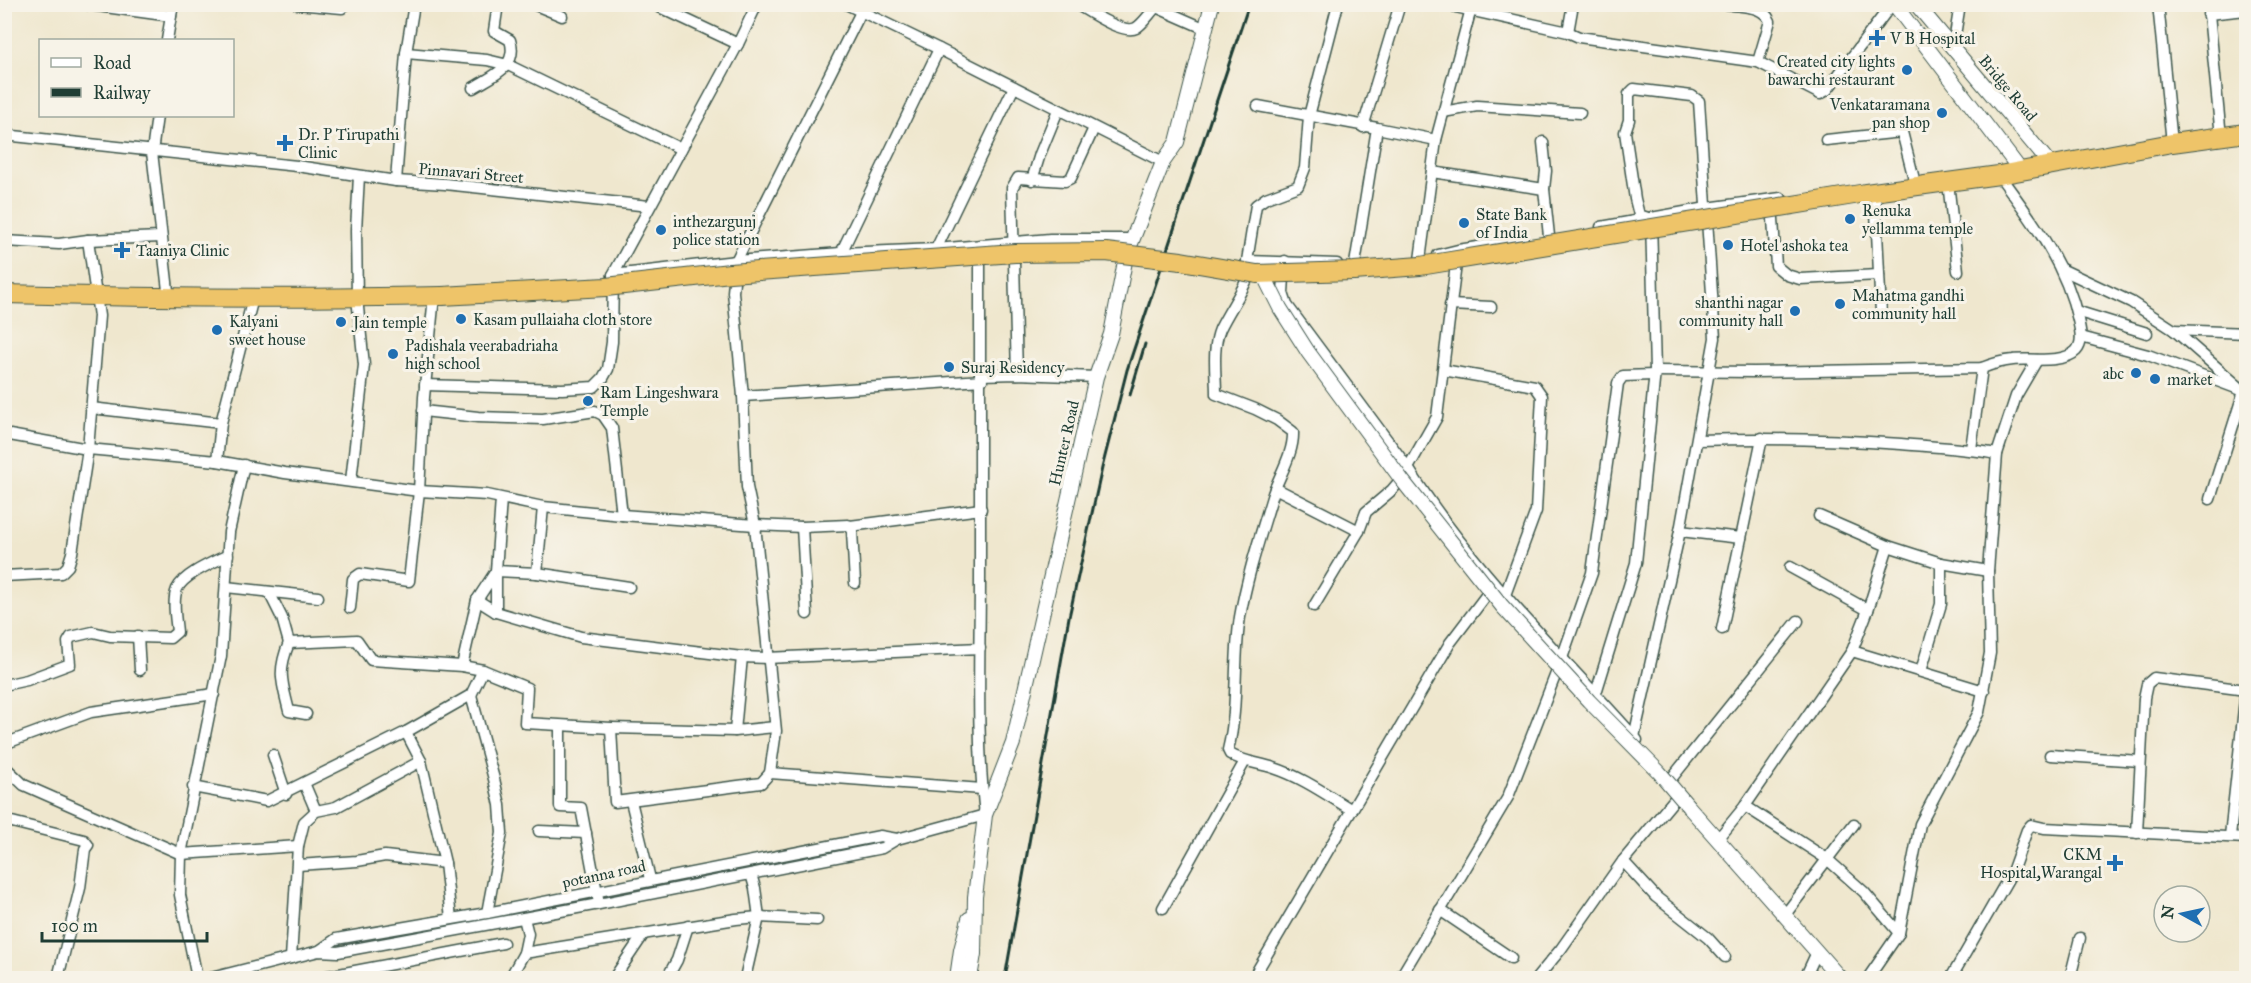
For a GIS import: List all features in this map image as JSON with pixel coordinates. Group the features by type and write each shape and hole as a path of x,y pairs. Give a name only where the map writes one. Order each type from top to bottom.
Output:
{"highway":[{"path":"4,294 169,299 438,296 606,287 730,273 1015,253 1106,252 1263,274 1354,271 1420,266 1894,189 1999,175 2172,143 2247,133"}],"street":[{"path":"83,4 172,10 168,39"},
{"path":"297,4 342,8 342,4"},
{"path":"396,181 406,53 414,4"},
{"path":"473,88 508,65 513,49 510,40 494,31 498,4"},
{"path":"533,4 562,16"},
{"path":"653,4 738,44"},
{"path":"425,385 562,389 594,387 603,378 608,369 612,342 613,275 738,44 757,4"},
{"path":"846,4 863,8 1163,162"},
{"path":"1076,4 1119,28 1136,28 1156,6 1206,29"},
{"name":"Hunter Road","path":"970,978 974,954 975,897 984,821 1013,743 1096,377 1111,334 1126,256 1163,162 1177,142 1212,4"},
{"path":"1338,4 1309,116 1304,173 1298,186 1266,198 1256,205 1247,261 1252,267 1248,280 1219,331 1216,394 1277,420 1293,432 1294,441 1275,488 1251,567 1240,619 1234,722 1228,750 1230,754 1245,761 1274,768 1301,779 1352,810"},
{"path":"1363,127 1400,4"},
{"path":"1442,4 1471,8 1568,32 1579,37 1758,62 1820,94 1827,90 1893,4 2021,171"},
{"path":"1568,32 1573,4"},
{"path":"1727,4 1759,9 1767,14 1770,21 1758,62"},
{"name":"Bridge Road","path":"1916,4 2051,165"},
{"path":"1953,48 1960,4"},
{"path":"2158,4 2172,143"},
{"path":"611,728 615,802 760,783 770,773 775,727 755,525 747,487 743,396 733,292 736,261 863,8"},
{"path":"1420,261 1436,140 1471,8"},
{"path":"2221,137 2208,9 2247,10"},
{"path":"841,253 939,49"},
{"path":"406,53 487,60 508,65 681,149"},
{"path":"936,249 1014,87"},
{"path":"1634,737 1680,531 1715,338 1699,101 1692,96 1634,89 1629,94 1629,120 1625,132 1639,215 1651,219"},
{"path":"1258,106 1436,140"},
{"path":"1443,112 1477,106 1580,113"},
{"path":"1032,180 1058,110"},
{"path":"157,117 152,152 169,299"},
{"path":"1017,374 1012,188 1018,178 1065,181 1071,178 1094,128"},
{"path":"1355,264 1377,128"},
{"path":"1826,140 1902,132 1916,187"},
{"name":"Pinnavari Street","path":"4,135 297,166 396,181 445,184 649,206"},
{"path":"1543,142 1546,171 1544,189 1549,236"},
{"path":"1432,172 1544,189"},
{"path":"1400,978 1508,797 1562,658 1592,573 1618,383 1623,376 1710,370 1754,372 1982,368 2016,359 2060,358 2072,353 2077,350 2081,337 2076,311 2061,269 2041,233 1999,175"},
{"path":"351,482 364,365 357,298 356,230 359,176"},
{"path":"1948,182 1958,271"},
{"path":"1247,261 1355,264 1420,261 1458,250 1707,208 1865,186 1879,185 1894,189"},
{"path":"1871,193 1881,313"},
{"path":"1772,199 1776,266 1787,275 1800,279 1879,275"},
{"path":"1595,696 1636,563 1655,373 1651,219"},
{"path":"4,241 59,244 88,240 161,237"},
{"path":"613,275 736,261 841,253 936,249 1060,239 1133,239"},
{"path":"4,576 61,573 68,566 75,543 88,450 99,316 88,240"},
{"path":"980,245 982,377 980,648 984,821"},
{"path":"1314,606 1359,531 1366,512 1392,490 1408,468 1437,417 1458,250"},
{"path":"1285,261 1283,293 1287,305 1408,468 1423,493 1495,584 1696,805 1700,819"},
{"path":"2061,269 2131,302 2174,330 2245,392"},
{"path":"1263,274 1280,308 1308,352 1402,480 1502,606 1659,772 1840,978"},
{"path":"350,608 353,579 360,574 409,581 419,491 425,385 438,296"},
{"path":"217,461 222,423 253,298"},
{"path":"1450,305 1491,307"},
{"path":"2076,311 2146,333"},
{"path":"2174,330 2247,333"},
{"path":"2081,337 2148,355 2245,392"},
{"path":"1868,978 1899,933 1920,824 1976,721 1990,653 1988,570 1997,454 2016,396 2037,360"},
{"path":"1971,449 1982,368"},
{"path":"1443,370 1535,386 1542,396 1536,511 1505,595"},
{"path":"743,396 1017,374 1096,377"},
{"path":"2210,499 2245,392"},
{"path":"91,408 222,423"},
{"path":"423,411 478,417 543,419 595,411 603,415 612,428 622,515"},
{"path":"4,434 88,450 217,461 351,482 419,491 487,495 543,507 622,515 801,527 850,526 981,509"},
{"path":"1698,440 1762,438 1855,441 1971,449 1997,454"},
{"path":"1722,629 1762,438"},
{"path":"197,978 180,895 180,854 221,656 229,532 244,465"},
{"path":"1275,488 1359,531"},
{"path":"496,612 496,571 501,499"},
{"path":"537,573 543,507"},
{"path":"1819,516 1888,546 1941,563 1988,570"},
{"path":"850,526 855,583"},
{"path":"801,527 807,614"},
{"path":"1680,531 1741,538"},
{"path":"1718,839 1744,806 1852,651 1868,610 1888,546"},
{"path":"4,685 27,680 67,666 71,663 68,642 71,637 93,632 110,636 170,638 174,636 177,632 176,590 183,581 196,572 228,555"},
{"path":"1921,671 1941,604 1941,563"},
{"path":"1790,567 1868,610"},
{"path":"496,571 537,573 629,587"},
{"path":"462,666 477,600 496,571"},
{"path":"1253,978 1450,643 1495,584"},
{"path":"226,587 318,597"},
{"path":"269,592 282,618 289,644 282,660 280,677 289,711 306,714"},
{"path":"477,600 496,612 581,637 742,657 767,658 980,648"},
{"path":"1671,779 1797,621"},
{"path":"138,636 140,670"},
{"path":"289,644 357,640 371,660 462,666 483,670 527,688 525,723 735,731 775,727"},
{"path":"1852,651 1984,691"},
{"path":"735,731 742,657"},
{"path":"193,787 267,801 286,794 406,732 471,695 483,670"},
{"path":"2137,832 2144,698 2147,684 2154,678 2247,690 2230,836"},
{"path":"4,744 91,712 214,694"},
{"path":"471,695 500,805 502,833 487,913"},
{"path":"560,726 560,807 581,808 599,904"},
{"path":"406,732 421,761 445,863 451,919"},
{"path":"273,754 286,794"},
{"path":"2050,755 2140,761"},
{"path":"291,958 298,846 304,822 316,811 336,807 421,761"},
{"path":"1163,908 1245,761"},
{"path":"4,766 24,785 180,854 298,846"},
{"path":"770,773 982,789"},
{"path":"304,783 316,811"},
{"path":"1537,978 1561,949 1623,861 1678,795"},
{"path":"631,801 650,879"},
{"path":"1744,806 1827,859 1864,892 1899,933"},
{"path":"4,820 84,840 88,845 85,849 80,888 58,978"},
{"name":"potanna road","path":"211,978 319,951 338,952 526,926 599,904 753,881 882,848 897,839 984,821"},
{"path":"1784,916 1854,824"},
{"path":"1952,978 2012,872 2030,826 2247,838"},
{"path":"539,831 586,833"},
{"name":"potanna road","path":"319,951 336,939 487,913 650,879 880,836 897,839"},
{"path":"298,865 357,861 385,856 445,863"},
{"path":"1623,861 1656,897 1708,938 1725,957"},
{"path":"745,978 759,917 753,881"},
{"name":"Hunter Road","path":"957,978 961,950 975,897"},
{"path":"1440,910 1511,958"},
{"path":"524,953 688,926 759,917 817,920"},
{"path":"510,978 524,953 526,926"},
{"path":"667,978 677,960 688,926"},
{"path":"614,978 642,935"},
{"path":"2070,978 2080,938"},
{"path":"318,978 503,943"},
{"path":"1805,978 1817,952"}],"railway":[{"path":"1005,978 1069,617 1102,468 1127,370 1249,4"},
{"path":"1130,395 1145,344"}],"place":[{"name":"V B Hospital","path":"1877,38"},
{"name":"Created city lights bawarchi restaurant","path":"1907,70"},
{"name":"Venkataramana pan shop","path":"1942,113"},
{"name":"Dr. P Tirupathi Clinic","path":"285,143"},
{"name":"Renuka yellamma temple","path":"1850,219"},
{"name":"State Bank of India","path":"1464,223"},
{"name":"inthezargunj police station","path":"661,230"},
{"name":"Hotel ashoka tea","path":"1728,245"},
{"name":"Taaniya Clinic","path":"122,250"},
{"name":"Mahatma gandhi community hall","path":"1840,304"},
{"name":"shanthi nagar community hall","path":"1795,311"},
{"name":"Kasam pullaiaha cloth store","path":"461,319"},
{"name":"Jain temple","path":"341,322"},
{"name":"Kalyani sweet house","path":"217,330"},
{"name":"Padishala veerabadriaha high school","path":"393,354"},
{"name":"Suraj Residency","path":"949,367"},
{"name":"abc","path":"2136,373"},
{"name":"market","path":"2155,379"},
{"name":"Ram Lingeshwara Temple","path":"588,401"},
{"name":"CKM Hospital,Warangal","path":"2115,863"}]}
